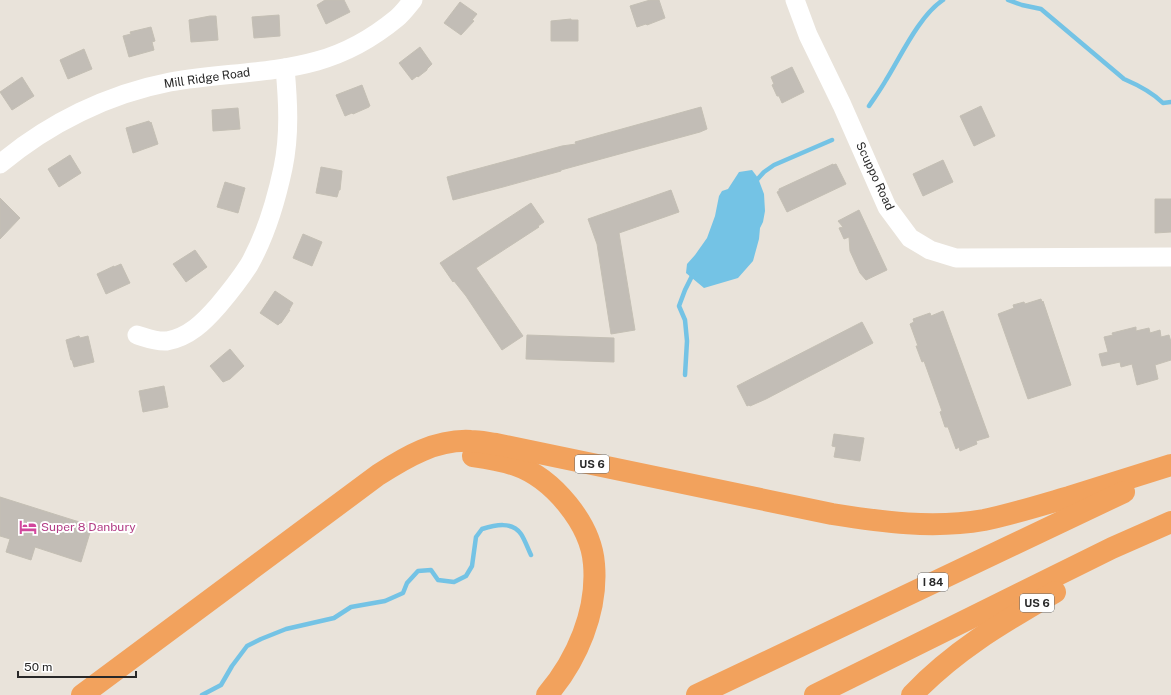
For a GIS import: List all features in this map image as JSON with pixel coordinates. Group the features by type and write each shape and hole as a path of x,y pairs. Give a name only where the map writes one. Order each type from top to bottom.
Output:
{"highway":[{"name":"US 6","path":"82,695 378,475 399,461 422,450 445,443 470,441 496,444 832,514 905,524 946,524 983,520 1021,511 1171,466"},
{"path":"106,695 386,486 427,464 447,458 470,456 493,458 516,465 536,476 557,492 575,513 587,535 594,563 595,590 590,616 580,643 564,671 547,695"},
{"name":"I 84","path":"697,695 1171,470"},
{"name":"US 6","path":"912,695 930,676 951,659 1003,622 1171,523"},
{"path":"815,695 1112,548 1171,523"}],"street":[{"name":"Mill Ridge Road","path":"0,164 17,150 54,126 90,107 130,92 169,82 285,68 318,61 373,36 397,17 413,0"},
{"name":"Scuppo Road","path":"795,0 808,35 842,105 887,207 910,238 930,250 956,258 1171,257"},
{"path":"137,335 152,340 166,341 180,338 193,331 208,317 229,293 248,265 263,235 275,202 283,167 287,136 288,105 285,68"}],"water":[{"path":"752,170 758,178 764,194 765,211 753,261 738,278 704,288 686,273 687,264 707,238 715,216 719,196 722,191 728,189 739,172"}],"building":[{"path":"325,0 344,0 350,12 326,24 317,5"},
{"path":"650,0 659,0 665,18 637,27 630,6"},
{"path":"460,2 477,14 472,20 474,21 461,35 444,23"},
{"path":"279,15 280,36 254,38 252,17"},
{"path":"216,16 218,40 191,42 189,20"},
{"path":"571,19 578,20 578,41 551,41 551,21"},
{"path":"151,27 155,41 152,42 154,50 129,57 123,36 131,34 130,32"},
{"path":"420,47 432,64 427,70 412,80 399,63"},
{"path":"84,49 92,69 68,79 60,60"},
{"path":"792,67 804,92 782,103 772,85 774,84 771,77"},
{"path":"22,77 34,96 12,110 0,92"},
{"path":"362,85 370,106 345,116 336,95"},
{"path":"981,106 995,136 974,146 960,116"},
{"path":"701,107 707,129 700,132 453,200 447,177 562,146 576,144 575,142"},
{"path":"238,108 240,129 213,131 212,110"},
{"path":"149,121 150,123 151,122 158,144 133,153 126,128"},
{"path":"70,155 81,173 59,187 48,169"},
{"path":"943,160 953,182 923,196 913,174"},
{"path":"833,164 836,164 846,184 787,212 777,192 779,189"},
{"path":"321,167 342,171 340,190 337,197 316,193"},
{"path":"225,182 245,188 238,213 217,207"},
{"path":"671,190 679,212 619,233 635,330 611,334 597,244 588,219"},
{"path":"0,198 20,218 0,239"},
{"path":"1155,199 1171,199 1171,232 1155,233"},
{"path":"531,203 544,222 538,226 539,227 476,268 523,336 502,350 466,296 454,281 453,282 440,263"},
{"path":"859,210 887,270 866,280 860,273 850,251 849,237 844,239 839,228 843,227 838,221"},
{"path":"303,234 322,242 312,266 293,258"},
{"path":"195,250 207,267 186,282 173,264"},
{"path":"121,264 130,283 106,294 97,274"},
{"path":"275,291 293,303 290,310 278,325 260,313"},
{"path":"1041,299 1042,302 1043,301 1071,385 1028,399 998,314 1014,308 1013,305 1024,302 1025,304"},
{"path":"943,311 989,437 976,441 977,444 960,451 959,447 956,449 948,427 945,427 940,412 942,411 924,361 922,362 916,346 918,346 910,324 914,322 913,319 930,313 931,316"},
{"path":"862,322 873,343 766,399 747,406 737,386"},
{"path":"1136,327 1136,331 1149,328 1150,333 1160,330 1161,337 1169,335 1171,342 1171,360 1155,365 1158,379 1137,385 1132,364 1121,367 1120,362 1102,366 1099,354 1108,352 1104,337 1113,335 1112,333"},
{"path":"527,335 614,338 614,362 526,359"},
{"path":"79,336 80,338 88,336 94,362 74,367 66,340"},
{"path":"230,349 244,366 230,379 223,382 210,366"},
{"path":"164,386 168,407 143,412 139,391"},
{"path":"834,434 864,438 860,461 834,457 836,447 832,446"},
{"path":"0,497 92,526 81,562 35,547 31,560 6,552 10,539 0,536"}],"waterway":[{"path":"869,106 918,26 934,7 943,0"},
{"path":"1008,0 1041,9 1124,79 1145,89 1163,103 1171,102"},
{"path":"755,182 764,172 774,165 832,140"},
{"path":"685,375 687,341 685,320 679,306 694,272"},
{"path":"202,695 221,685 232,666 247,646 261,639 286,629 334,618 351,607 385,601 403,593 407,583 418,571 431,570 438,580 454,582 466,576 472,566 476,537 482,529 498,525 513,527 521,534 531,555"}],"place":[{"name":"Super 8 Danbury","path":"28,527"}]}
